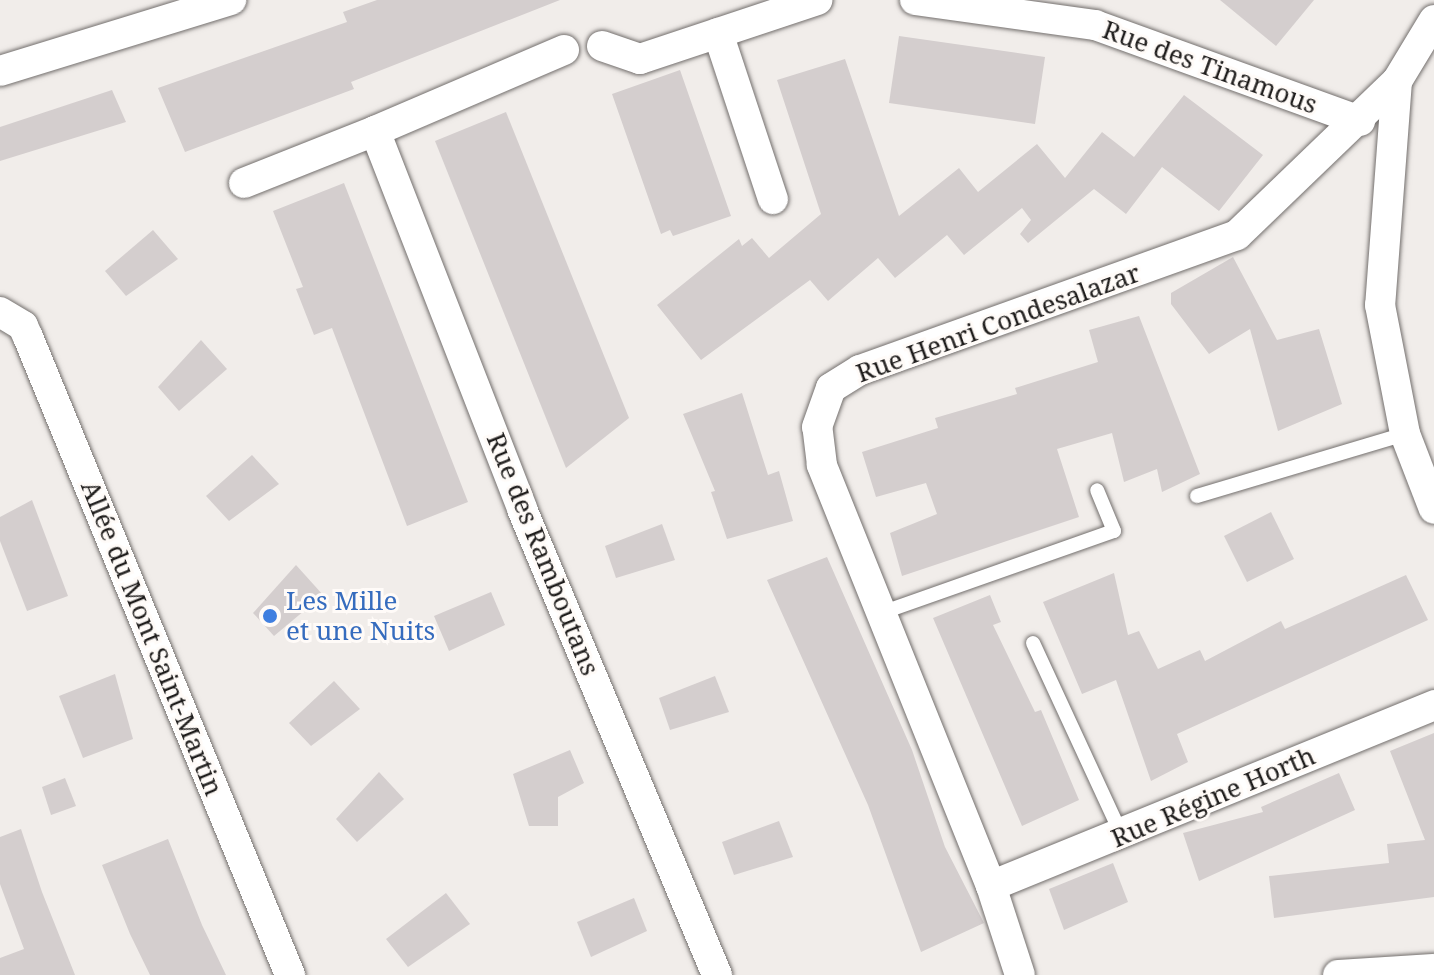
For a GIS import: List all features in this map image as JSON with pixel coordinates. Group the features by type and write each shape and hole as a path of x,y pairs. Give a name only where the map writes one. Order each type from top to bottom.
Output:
{"street":[{"path":"0,71 231,0"},
{"path":"602,46 640,59 817,0"},
{"name":"Rue des Tinamous","path":"915,0 1095,25 1360,121"},
{"path":"1434,20 1397,81 1380,305 1405,434 1434,509"},
{"path":"718,33 773,199"},
{"path":"244,183 564,50"},
{"name":"Rue Henri Condesalazar","path":"1020,975 991,886 822,465 817,427 831,388 860,370 1237,235 1360,121 1397,81"},
{"name":"Rue des Ramboutans","path":"375,131 522,509 717,975"},
{"name":"Allée du Mont Saint-Martin","path":"0,312 23,326 28,337 290,975"},
{"name":"Rue Régine Horth","path":"991,886 1122,836 1434,705"},
{"path":"1338,975 1434,969"}],"lane":[{"path":"1197,496 1405,434"},
{"path":"881,613 1114,531 1097,490"},
{"path":"1033,643 1122,836"}],"building":[{"path":"377,0 560,0 351,82 354,89 185,152 158,88 347,22 343,12"},
{"path":"1220,0 1314,0 1276,46"},
{"path":"899,36 1045,57 1035,124 889,103"},
{"path":"845,59 899,216 959,168 978,192 1037,144 1065,178 1102,132 1134,157 1184,95 1263,155 1219,211 1162,167 1126,214 1094,189 1028,243 1020,234 1031,220 1022,208 964,255 947,235 895,278 878,258 828,301 810,280 701,360 657,305 739,239 742,246 752,238 769,258 821,214 777,80"},
{"path":"680,70 731,216 673,236 670,230 661,234 612,94"},
{"path":"112,90 126,122 0,161 0,127"},
{"path":"506,112 629,418 566,468 435,141"},
{"path":"344,183 468,502 407,526 332,328 314,335 296,289 303,287 273,211"},
{"path":"153,230 178,259 126,296 105,271"},
{"path":"1233,257 1277,340 1319,329 1342,404 1278,431 1250,329 1209,354 1171,304 1171,293"},
{"path":"1139,316 1200,474 1162,492 1157,469 1124,482 1112,433 1057,449 1079,517 902,576 890,533 937,514 926,483 876,497 862,452 938,428 935,418 1017,394 1015,388 1098,362 1089,330"},
{"path":"201,340 227,369 179,411 158,387"},
{"path":"742,393 768,475 779,471 793,521 727,539 711,492 715,491 683,414"},
{"path":"252,455 279,484 229,521 206,496"},
{"path":"32,500 68,596 27,611 0,541 0,517"},
{"path":"1271,512 1294,559 1247,582 1224,536"},
{"path":"662,524 675,560 616,578 605,546"},
{"path":"827,557 912,750 945,847 984,923 921,952 868,805 767,580"},
{"path":"296,565 323,595 274,636 253,613"},
{"path":"1114,573 1128,635 1139,631 1158,669 1200,650 1205,661 1281,621 1285,629 1406,575 1428,620 1177,734 1188,762 1151,781 1116,680 1082,694 1043,602"},
{"path":"491,592 505,625 449,651 434,616"},
{"path":"990,595 1001,622 993,625 1035,712 1041,710 1079,800 1022,826 933,618"},
{"path":"115,674 133,739 83,758 59,696"},
{"path":"715,676 729,712 670,730 659,698"},
{"path":"334,681 360,709 311,746 289,723"},
{"path":"1434,733 1434,897 1274,918 1269,876 1389,863 1387,844 1425,840 1390,751"},
{"path":"570,750 584,783 558,797 558,826 529,826 513,774"},
{"path":"379,772 404,799 357,842 336,819"},
{"path":"1339,773 1355,810 1199,881 1183,833 1263,812 1261,807"},
{"path":"65,778 76,806 51,815 42,787"},
{"path":"779,821 793,857 734,875 722,842"},
{"path":"21,829 75,975 0,975 0,958 24,949 0,884 0,837"},
{"path":"168,839 202,925 226,975 150,975 130,934 102,865"},
{"path":"1113,863 1128,902 1064,930 1049,889"},
{"path":"446,893 470,924 408,967 386,939"},
{"path":"634,898 647,931 591,957 577,922"}],"place":[{"name":"Les Mille et une Nuits","path":"270,616"}]}
